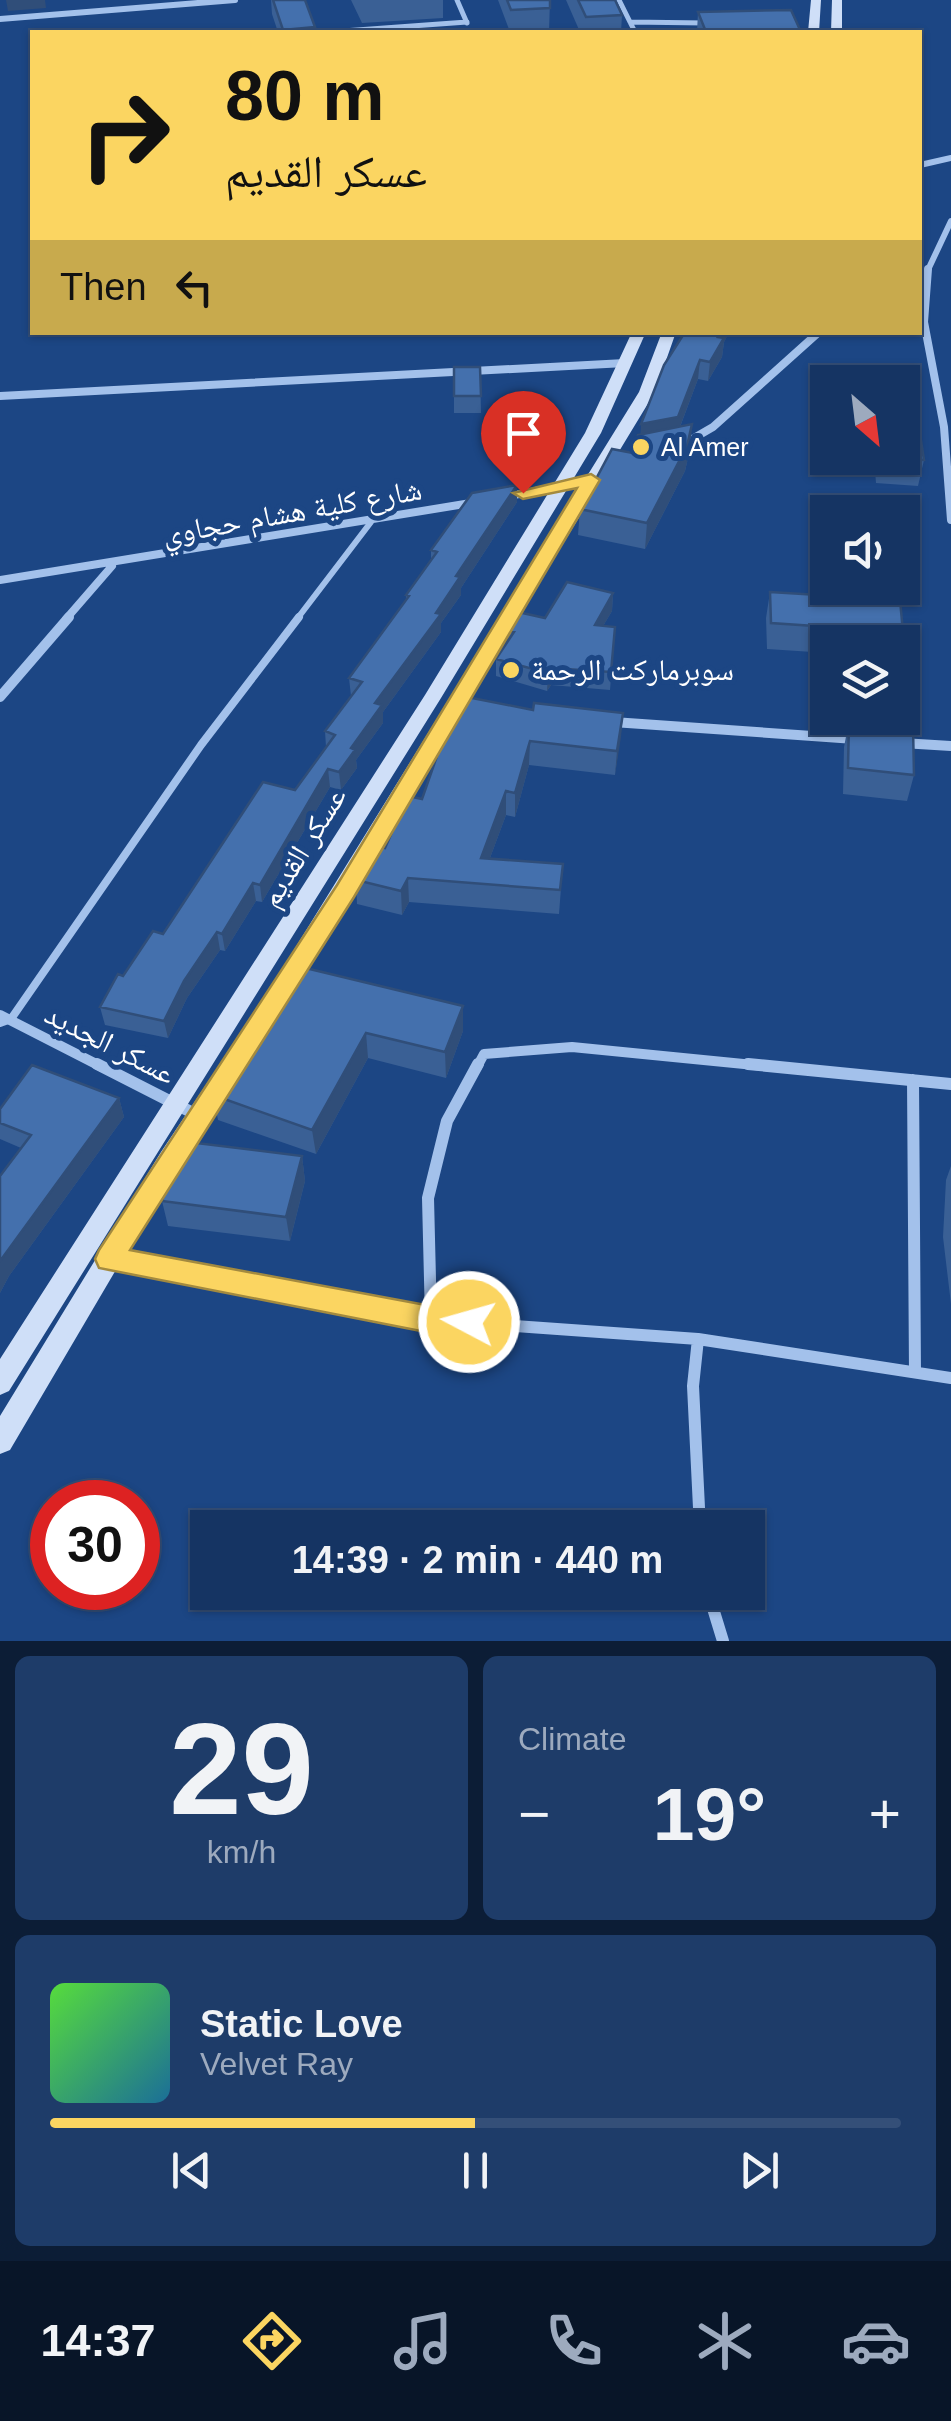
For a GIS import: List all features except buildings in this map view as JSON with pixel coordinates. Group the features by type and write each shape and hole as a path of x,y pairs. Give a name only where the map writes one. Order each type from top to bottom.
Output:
{"street":[{"path":"0,19 235,0"},
{"path":"815,28 816,0"},
{"path":"837,0 838,30"},
{"path":"922,165 951,158"},
{"path":"922,277 933,246 951,221"},
{"path":"922,328 938,386 951,520"},
{"name":"عسكر القديم","path":"0,1382 432,698 574,464 638,335"},
{"name":"عسكر القديم","path":"0,1441 198,1116 461,712 591,480 612,459 646,392 669,335"},
{"path":"668,448 694,442 713,428 816,335"},
{"path":"0,396 625,362"},
{"path":"574,464 612,459"},
{"name":"شارع كلية هشام حجاوي","path":"0,580 113,566 591,480"},
{"path":"0,697 113,566"},
{"path":"432,698 461,712"},
{"path":"605,722 874,740"},
{"path":"893,742 951,746"},
{"name":"عسكر الجديد","path":"4,1019 198,1116"},
{"path":"431,1320 428,1198 447,1121 484,1054 572,1047 951,1084"},
{"path":"912,1080 914,1372"},
{"path":"109,1259 431,1320 698,1339 951,1378"},
{"path":"698,1339 690,1380 701,1510"},
{"path":"714,1610 723,1641"}],"lane":[{"path":"361,30 467,24 457,0"},
{"path":"619,0 634,30"},
{"path":"630,22 722,23"},
{"path":"796,23 815,28"},
{"path":"4,1019 201,745 371,522"}],"place":[{"name":"Al Amer","path":"641,447"},
{"name":"سوبرماركت الرحمة","path":"511,670"}],"route":[{"path":"469,1322 431,1320 109,1259 169,1159 345,891 591,480 523,493"}]}
